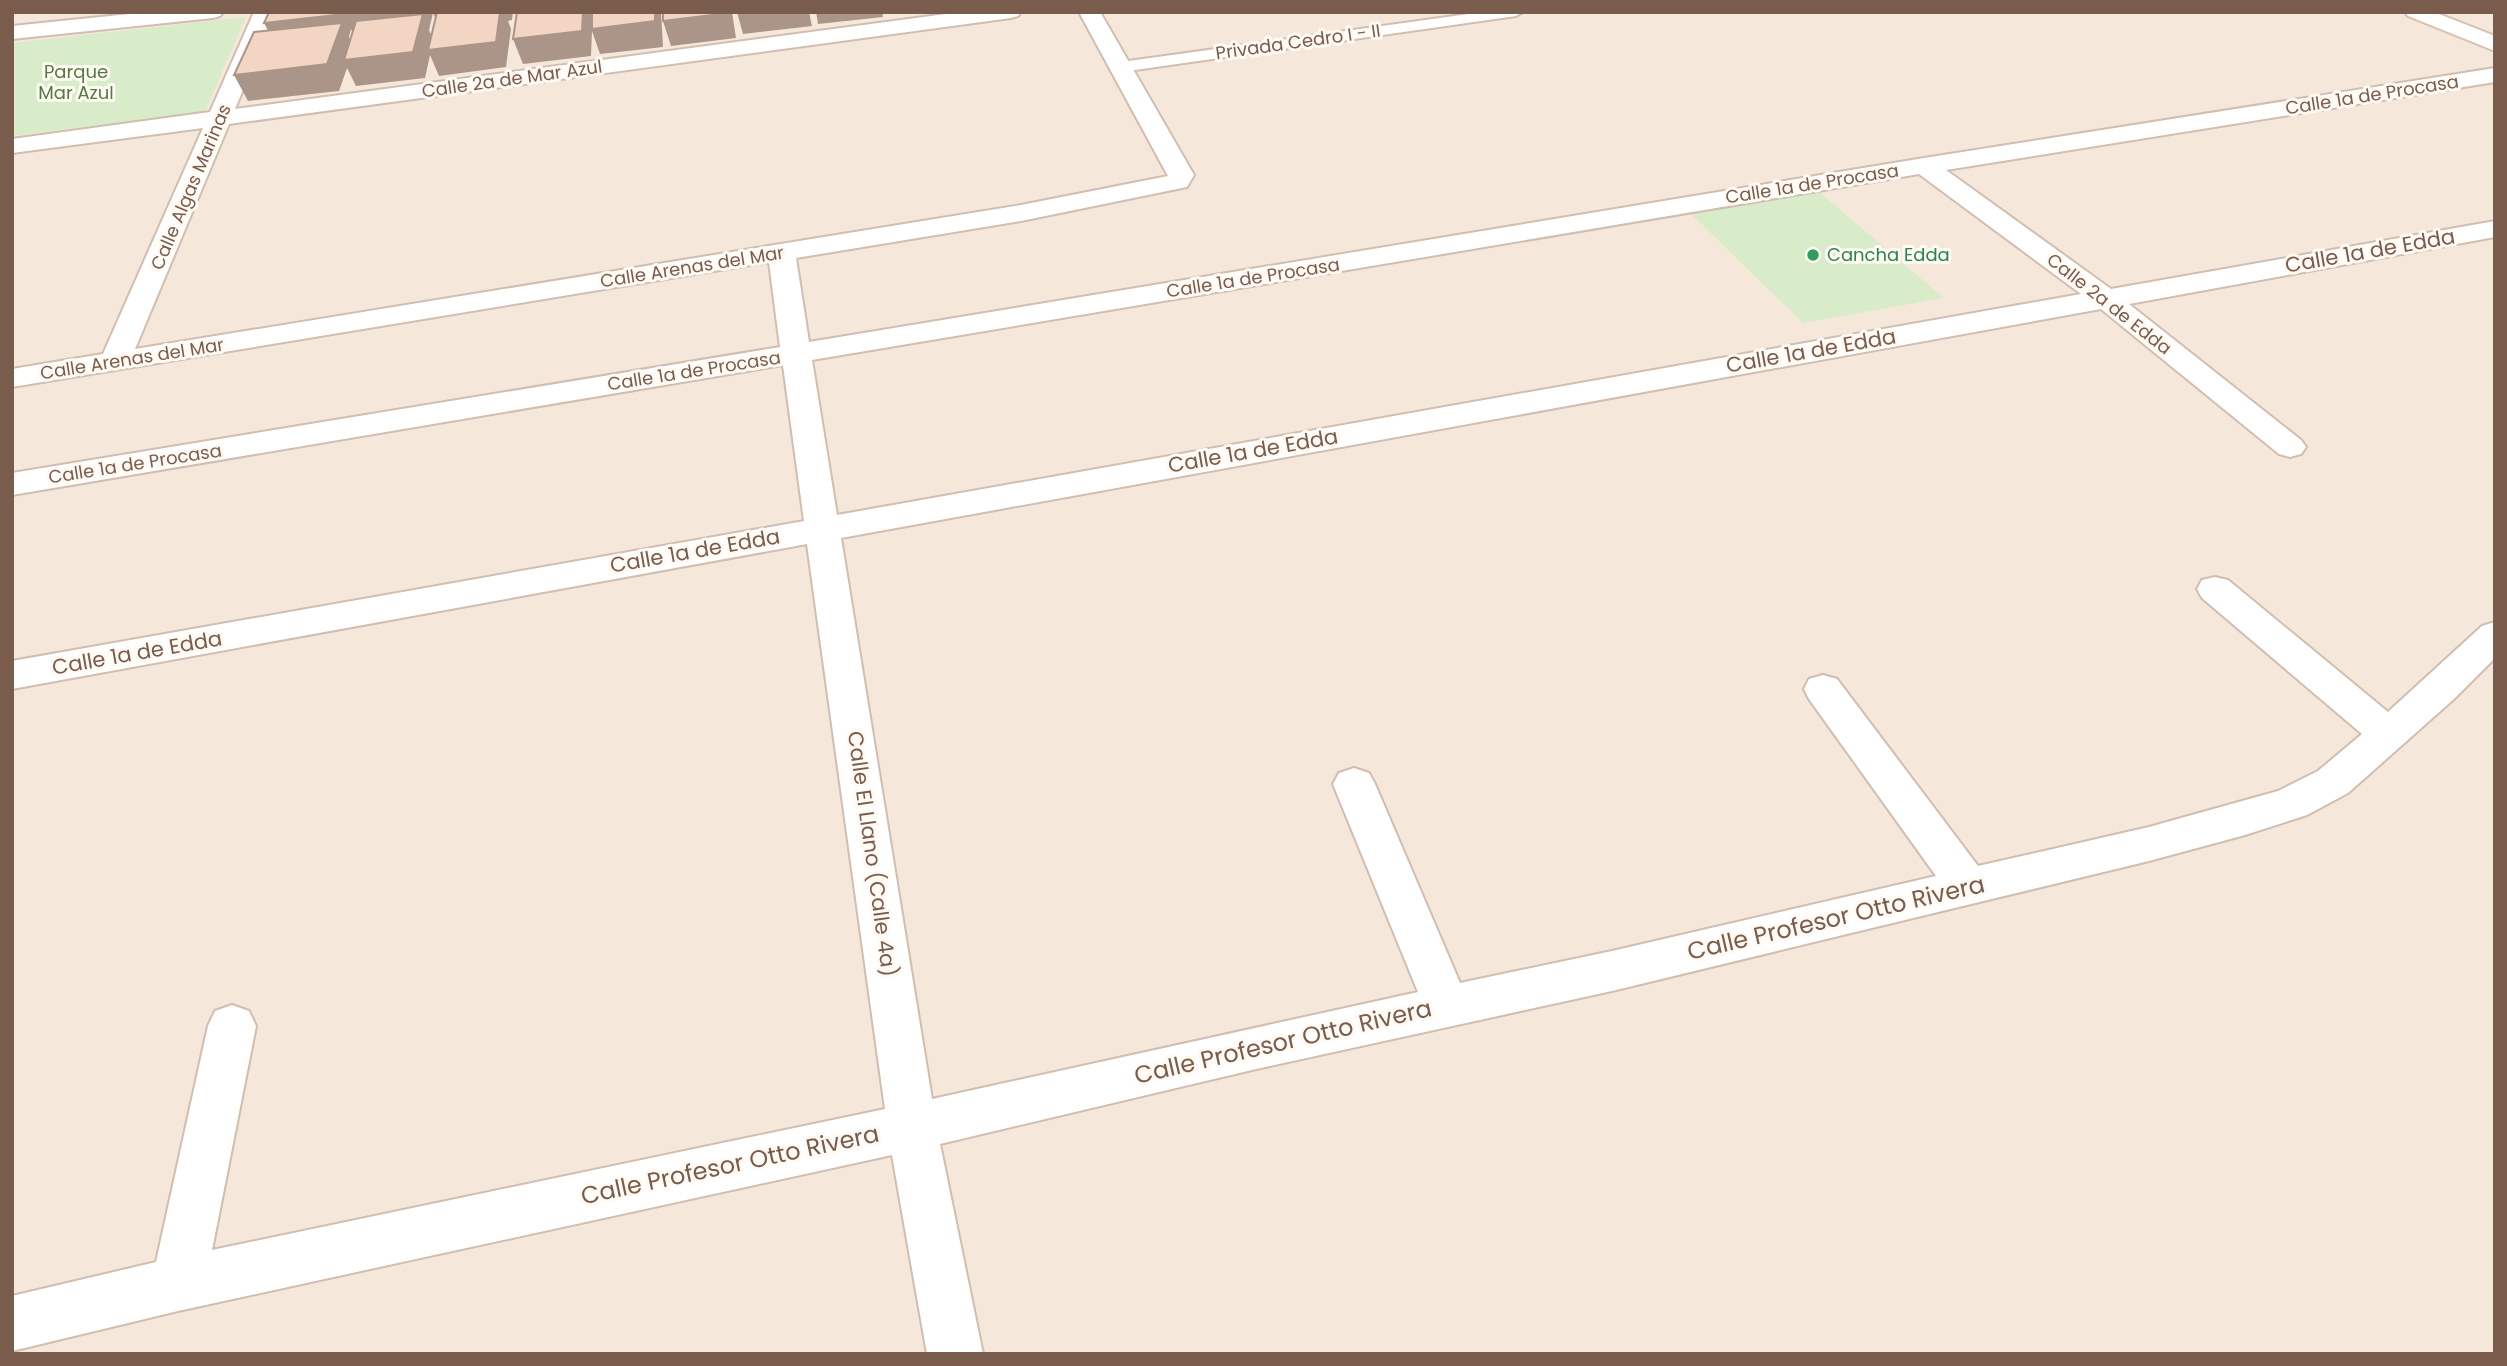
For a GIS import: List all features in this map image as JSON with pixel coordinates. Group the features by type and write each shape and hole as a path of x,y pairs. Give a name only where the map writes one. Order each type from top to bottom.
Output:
{"street":[{"path":"12,33 213,12"},
{"name":"Calle Algas Marinas","path":"116,361 265,12"},
{"name":"Calle 2a de Mar Azul","path":"12,146 1011,12"},
{"name":"Calle Arenas del Mar","path":"12,378 1021,212 1178,182 1181,175 1089,12"},
{"path":"2415,12 2495,44"},
{"name":"Calle 1a de Procasa","path":"12,484 1924,166 2495,75"},
{"name":"Calle 2a de Edda","path":"1924,166 2106,299 2290,447"},
{"name":"Calle 1a de Edda","path":"12,676 2495,229"},
{"name":"Calle El Llano (Calle 4a)","path":"781,252 912,1127 955,1354"},
{"path":"2215,589 2388,734"},
{"name":"Calle Profesor Otto Rivera","path":"12,1324 178,1284 912,1127 1625,968 2149,844 2292,803 2333,782 2441,688 2495,635"},
{"path":"1823,689 1968,887"},
{"path":"1354,784 1447,1006"},
{"path":"178,1284 232,1026"}],"lane":[{"name":"Privada Cedro I - II","path":"1121,66 1516,12"}],"shaded area":[{"path":"12,12 2495,12 2495,1354 12,1354"}],"green space":[{"name":"Parque Mar Azul","path":"246,17 205,112 12,136 12,43"},
{"name":"Cancha Edda","path":"1818,191 1944,298 1803,323 1688,211"}],"building":[{"path":"269,12 337,12 336,15 264,23"},
{"path":"437,12 500,12 496,42 428,50"},
{"path":"517,12 583,12 582,31 513,39"},
{"path":"592,12 655,12 655,21 592,29"},
{"path":"663,12 729,12 729,13 663,21"},
{"path":"423,14 413,52 344,60 356,21"},
{"path":"342,23 327,64 234,75 254,32"}],"place":[{"name":"Cancha Edda","path":"1813,255"}]}
